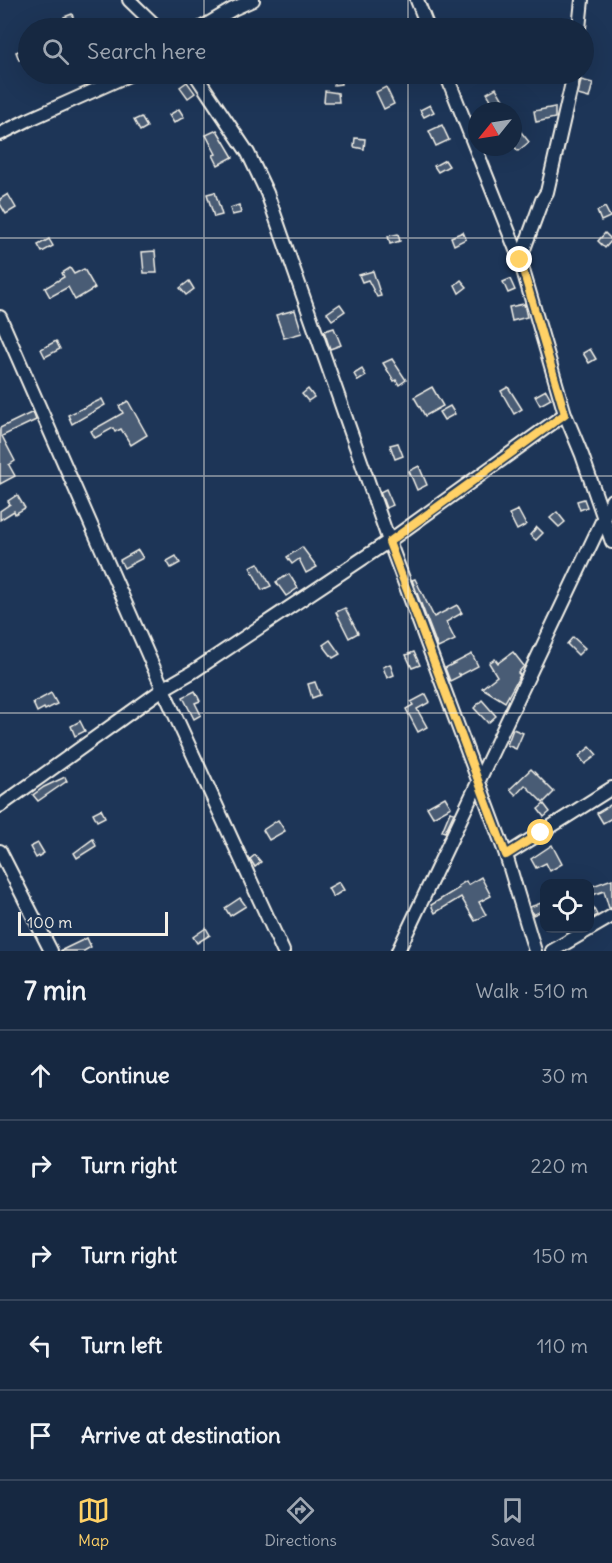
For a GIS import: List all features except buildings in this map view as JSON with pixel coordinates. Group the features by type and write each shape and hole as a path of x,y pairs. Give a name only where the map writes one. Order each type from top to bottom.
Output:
{"street":[{"path":"129,0 148,18"},
{"path":"215,18 234,4 253,0"},
{"path":"417,0 424,18"},
{"path":"580,18 582,0"},
{"path":"0,134 109,84"},
{"path":"202,84 248,153 267,193 389,542 506,855 536,951"},
{"path":"450,84 520,260 565,414 607,521 612,542"},
{"path":"520,260 547,192 572,84"},
{"path":"0,317 163,689 283,951"},
{"path":"0,806 163,689 194,671 389,542 565,414"},
{"path":"398,951 607,521 612,500"},
{"path":"506,855 612,788"},
{"path":"0,851 51,951"},
{"path":"552,951 612,916"}],"route":[{"path":"520,260 565,414 389,542 506,855 541,833"}]}
